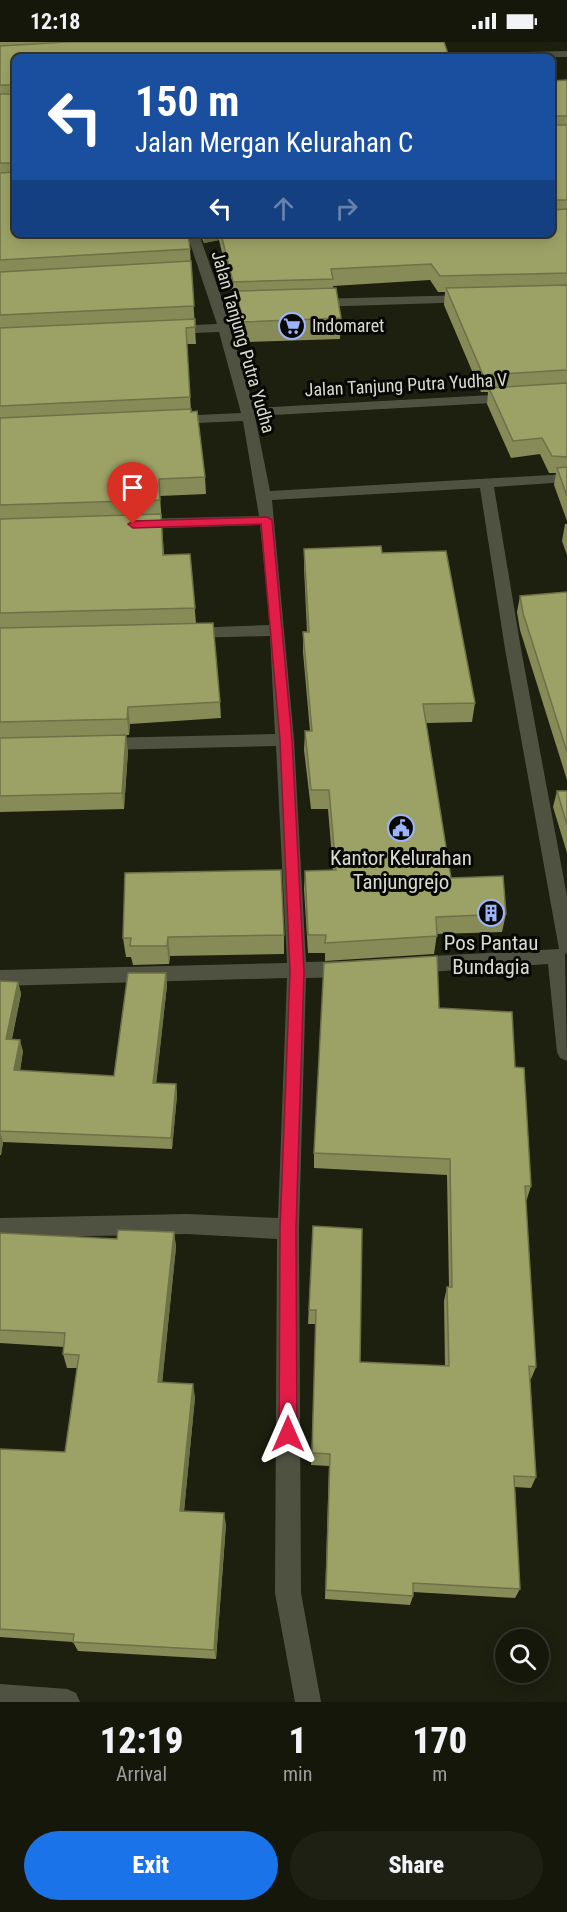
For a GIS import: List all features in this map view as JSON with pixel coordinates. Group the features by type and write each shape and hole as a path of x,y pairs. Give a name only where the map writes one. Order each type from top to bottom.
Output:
{"street":[{"name":"Jalan Tanjung Putra Yudha","path":"197,237 199,270 218,305 248,414 264,496 278,630 286,740 297,972 288,1229 288,1593 308,1702"},
{"path":"301,304 486,298"},
{"path":"218,305 232,305"},
{"path":"154,330 224,328"},
{"name":"Jalan Tanjung Putra Yudha V","path":"165,421 525,396"},
{"path":"264,496 487,485 567,478"},
{"path":"487,485 564,952 567,1052"},
{"path":"116,525 267,520"},
{"path":"174,633 278,630"},
{"path":"83,744 286,740"},
{"path":"398,966 564,952"},
{"path":"0,978 297,972 364,968"},
{"path":"0,1228 187,1224 288,1229"},
{"path":"0,1697 67,1702"}],"building":[{"path":"67,42 444,42 448,54 12,54 12,85 0,85 0,46"},
{"path":"567,80 567,116 555,116 555,81"},
{"path":"0,94 12,94 12,163 0,163"},
{"path":"555,125 567,125 567,200 555,200"},
{"path":"12,172 12,237 188,237 190,249 0,260 0,173"},
{"path":"567,209 567,273 440,276 431,264 331,269 333,279 233,282 222,237 555,237 555,210"},
{"path":"191,261 194,306 0,315 0,272"},
{"path":"567,285 567,370 483,375 446,288"},
{"path":"336,288 341,318 243,322 236,291"},
{"path":"195,319 195,327 186,328 190,397 0,406 0,328"},
{"path":"567,383 567,457 552,456 542,438 513,441 489,388"},
{"path":"191,409 191,412 197,411 205,477 159,479 160,500 0,505 0,418"},
{"path":"567,467 567,496 557,468"},
{"path":"161,514 163,555 190,554 195,608 0,613 0,519"},
{"path":"381,546 382,553 446,551 475,703 423,704 451,878 503,876 506,914 436,917 437,936 325,943 326,935 308,935 305,871 336,870 329,790 311,790 305,731 312,731 303,632 309,632 304,549"},
{"path":"567,592 567,752 523,613 520,596"},
{"path":"213,623 220,702 128,707 127,719 0,722 0,628"},
{"path":"126,735 122,793 0,796 0,738"},
{"path":"557,791 567,791 567,825"},
{"path":"281,870 284,935 168,937 167,946 130,946 131,938 123,938 125,873"},
{"path":"437,956 439,1008 512,1012 515,1067 524,1068 531,1186 525,1186 536,1367 529,1366 536,1477 514,1476 520,1589 413,1583 413,1596 326,1590 330,1454 312,1453 316,1310 309,1310 313,1226 362,1229 360,1362 449,1366 447,1287 452,1287 450,1159 314,1153 324,963"},
{"path":"128,973 166,973 153,1083 176,1084 171,1138 0,1131 0,981 18,982 6,1039 20,1040 14,1070 114,1076"},
{"path":"118,1230 174,1232 158,1382 193,1384 180,1511 224,1513 214,1650 73,1642 74,1634 0,1629 0,1449 65,1452 79,1355 63,1354 65,1333 0,1330 0,1233 117,1239"}],"place":[{"name":"Indomaret","path":"292,326"},
{"name":"Kantor Kelurahan Tanjungrejo","path":"401,828"},
{"name":"Pos Pantau Bundagia","path":"491,913"}],"route":[{"path":"133,524 267,520 286,740 297,972 288,1229 288,1434"}]}
